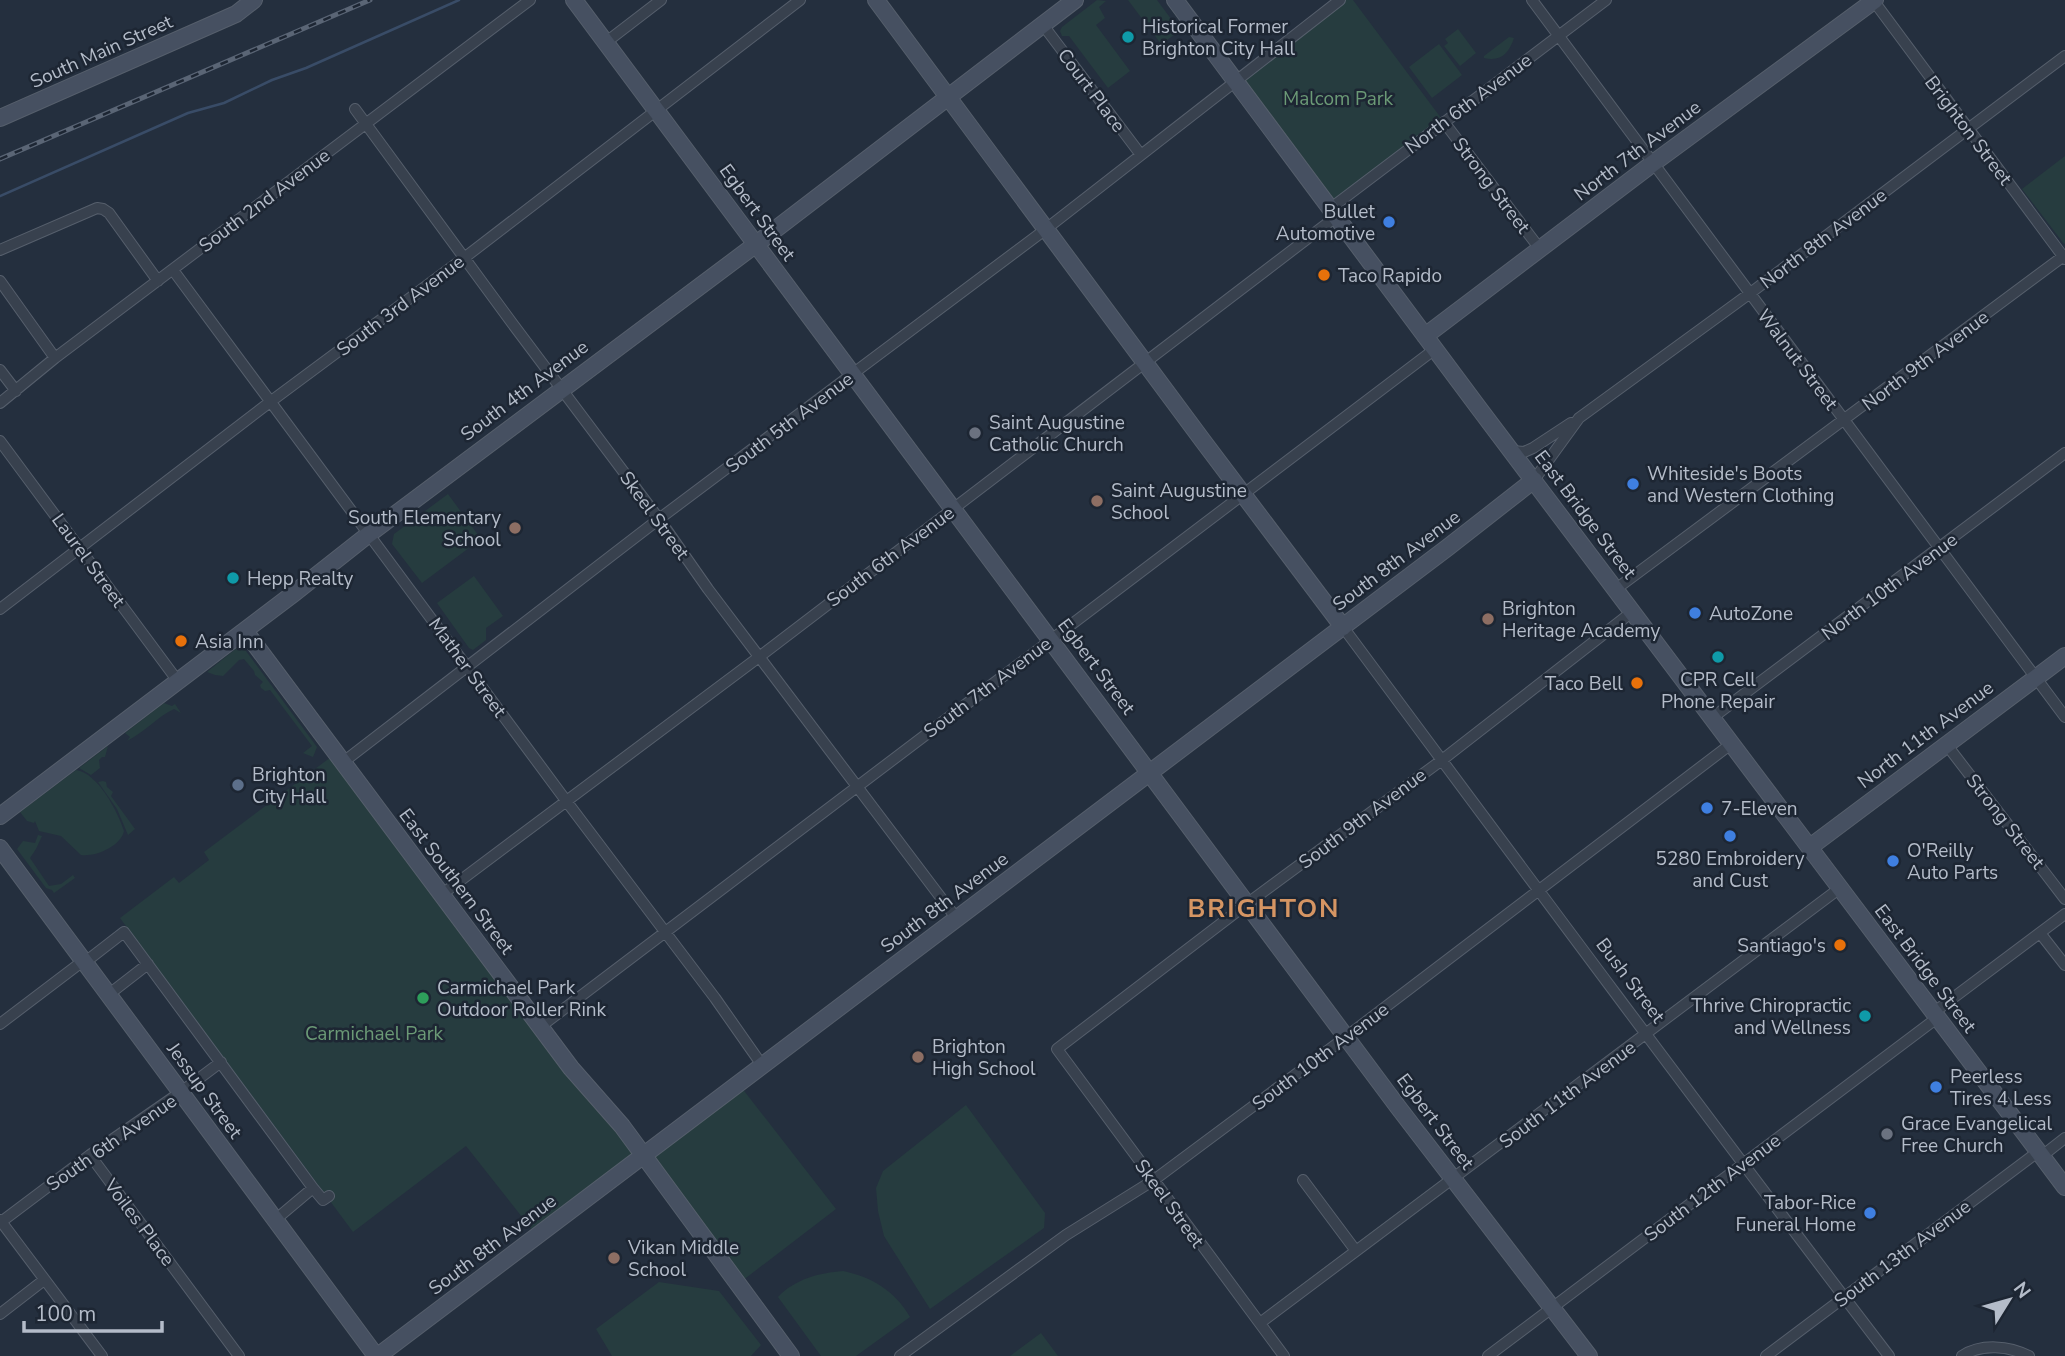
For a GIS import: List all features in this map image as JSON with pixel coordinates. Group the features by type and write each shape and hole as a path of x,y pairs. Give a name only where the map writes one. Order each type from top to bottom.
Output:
{"street":[{"name":"South Main Street","path":"0,118 236,14 254,0"},
{"name":"South 2nd Avenue","path":"0,403 55,358 530,0"},
{"name":"Egbert Street","path":"574,0 1346,1037 1589,1356"},
{"path":"605,43 661,0"},
{"name":"South 3rd Avenue","path":"0,609 800,0"},
{"path":"876,0 1343,627"},
{"name":"South 4th Avenue","path":"0,816 1075,0"},
{"name":"East Bridge Street","path":"1175,0 2065,1186"},
{"name":"South 5th Avenue","path":"342,764 659,519 1046,229 1340,0"},
{"name":"Walnut Street","path":"1532,0 2065,717"},
{"name":"North 6th Avenue","path":"1334,212 1444,122 1606,0"},
{"name":"Brighton Street","path":"1874,0 2064,257"},
{"name":"North 7th Avenue","path":"1430,342 1540,249 1874,0"},
{"name":"Court Place","path":"1043,25 1141,155"},
{"name":"North 8th Avenue","path":"1512,451 1524,452 1533,448 1579,418 1749,294 2065,56"},
{"name":"Skeel Street","path":"355,109 759,657 957,919"},
{"name":"Strong Street","path":"1444,122 1540,249"},
{"path":"0,250 97,208 103,209 158,281"},
{"name":"South 6th Avenue","path":"441,895 759,657 1334,212"},
{"name":"North 9th Avenue","path":"1616,589 2064,257"},
{"name":"Mather Street","path":"173,270 715,998 762,1065"},
{"path":"0,281 55,358"},
{"name":"South 7th Avenue","path":"540,1027 1242,494 1430,342"},
{"path":"0,370 16,391"},
{"name":"North 8th Avenue","path":"1534,480 1579,418"},
{"name":"Laurel Street","path":"0,441 177,680"},
{"name":"North 10th Avenue","path":"1712,718 2065,453"},
{"name":"South 8th Avenue","path":"377,1356 1534,480"},
{"name":"South 9th Avenue","path":"1057,1049 1441,760 1632,611"},
{"name":"Bush Street","path":"1343,627 1889,1356"},
{"name":"East Southern Street","path":"244,631 571,1068 614,1116 791,1356"},
{"name":"North 11th Avenue","path":"1810,847 2065,656"},
{"name":"South 10th Avenue","path":"900,1356 1066,1235 1154,1180 1731,744"},
{"name":"Strong Street","path":"1947,744 2065,899"},
{"name":"Jessup Street","path":"0,848 377,1356"},
{"name":"South 11th Avenue","path":"1259,1323 1840,888"},
{"name":"South 12th Avenue","path":"1488,1356 2065,914"},
{"path":"0,1024 124,932 220,1058 313,1188 323,1200 329,1196"},
{"path":"2040,933 2065,965"},
{"path":"108,995 148,964"},
{"name":"Skeel Street","path":"1057,1049 1283,1356"},
{"name":"South 6th Avenue","path":"1,1221 181,1092 220,1058"},
{"name":"South 13th Avenue","path":"1766,1356 2065,1138"},
{"name":"Voiles Place","path":"90,1155 239,1356"},
{"path":"1303,1180 1356,1251"},
{"path":"275,1220 313,1188"},
{"path":"1,1221 102,1356"},
{"path":"0,1314 44,1280"},
{"path":"1962,1356 1975,1350 1995,1347 2029,1356"}],"green space":[{"path":"1097,0 1106,1 1099,7 1105,18 1096,25 1130,71 1108,88 1069,36 1062,36 1060,31"},
{"path":"1128,0 1157,0 1180,31 1161,44"},
{"name":"Malcom Park","path":"1340,0 1353,0 1444,122 1331,208 1237,81"},
{"path":"1458,29 1476,53 1460,66 1444,46 1448,43 1445,39"},
{"path":"1509,37 1514,38 1504,55 1495,59 1484,58 1484,56"},
{"path":"1439,44 1462,75 1432,98 1409,67"},
{"path":"2065,156 2065,243 2064,244 2022,189"},
{"path":"448,494 481,539 422,583 392,544 394,534"},
{"path":"474,576 503,616 486,628 486,640 473,650 437,603"},
{"path":"238,647 243,647 317,747 313,757 303,753 312,746 270,690 261,688 263,682 244,659 239,660 223,676 207,672"},
{"path":"164,703 172,706 175,704 181,713 174,709 127,741 130,737 125,733"},
{"path":"108,746 105,757 99,760 100,768 91,775 79,768"},
{"name":"Carmichael Park","path":"335,754 643,1155 738,1083 836,1209 738,1284 643,1156 537,1236 466,1146 353,1232 120,918 174,877 179,883 209,860 204,852"},
{"path":"76,770 92,778 99,786 112,804 124,831 113,846 94,854 81,855 61,836 39,831 35,821 27,821 20,812"},
{"path":"103,781 113,792 111,796 135,829 128,835 117,809 98,782"},
{"path":"38,835 42,836 30,858 49,886 61,884 73,875 75,878 54,893 46,888 17,849 23,841 35,843"},
{"path":"966,1105 1045,1213 1044,1228 930,1309 884,1236 876,1188 883,1171"},
{"path":"843,1271 882,1286 910,1317 856,1356 821,1356 778,1297 808,1278"},
{"path":"659,1282 719,1291 761,1345 751,1356 612,1356 596,1329"},
{"path":"1041,1333 1058,1356 1010,1356"}],"waterway":[{"path":"0,196 188,113 224,103 459,0"}],"railway":[{"path":"0,159 370,0"}],"place":[{"name":"Historical Former Brighton City Hall","path":"1128,37"},
{"name":"Bullet Automotive","path":"1389,222"},
{"name":"Taco Rapido","path":"1324,275"},
{"name":"Saint Augustine Catholic Church","path":"975,433"},
{"name":"Whiteside's Boots and Western Clothing","path":"1633,484"},
{"name":"Saint Augustine School","path":"1097,501"},
{"name":"South Elementary School","path":"515,528"},
{"name":"Hepp Realty","path":"233,578"},
{"name":"AutoZone","path":"1695,613"},
{"name":"Brighton Heritage Academy","path":"1488,619"},
{"name":"Asia Inn","path":"181,641"},
{"name":"CPR Cell Phone Repair","path":"1718,657"},
{"name":"Taco Bell","path":"1637,683"},
{"name":"Brighton City Hall","path":"238,785"},
{"name":"7-Eleven","path":"1707,808"},
{"name":"5280 Embroidery and Cust","path":"1730,836"},
{"name":"O'Reilly Auto Parts","path":"1893,861"},
{"name":"Santiago's","path":"1840,945"},
{"name":"Carmichael Park Outdoor Roller Rink","path":"423,998"},
{"name":"Thrive Chiropractic and Wellness","path":"1865,1016"},
{"name":"Brighton High School","path":"918,1057"},
{"name":"Peerless Tires 4 Less","path":"1936,1087"},
{"name":"Grace Evangelical Free Church","path":"1887,1134"},
{"name":"Tabor-Rice Funeral Home","path":"1870,1213"},
{"name":"Vikan Middle School","path":"614,1258"}],"district":[{"name":"BRIGHTON","path":"1264,908"}]}
